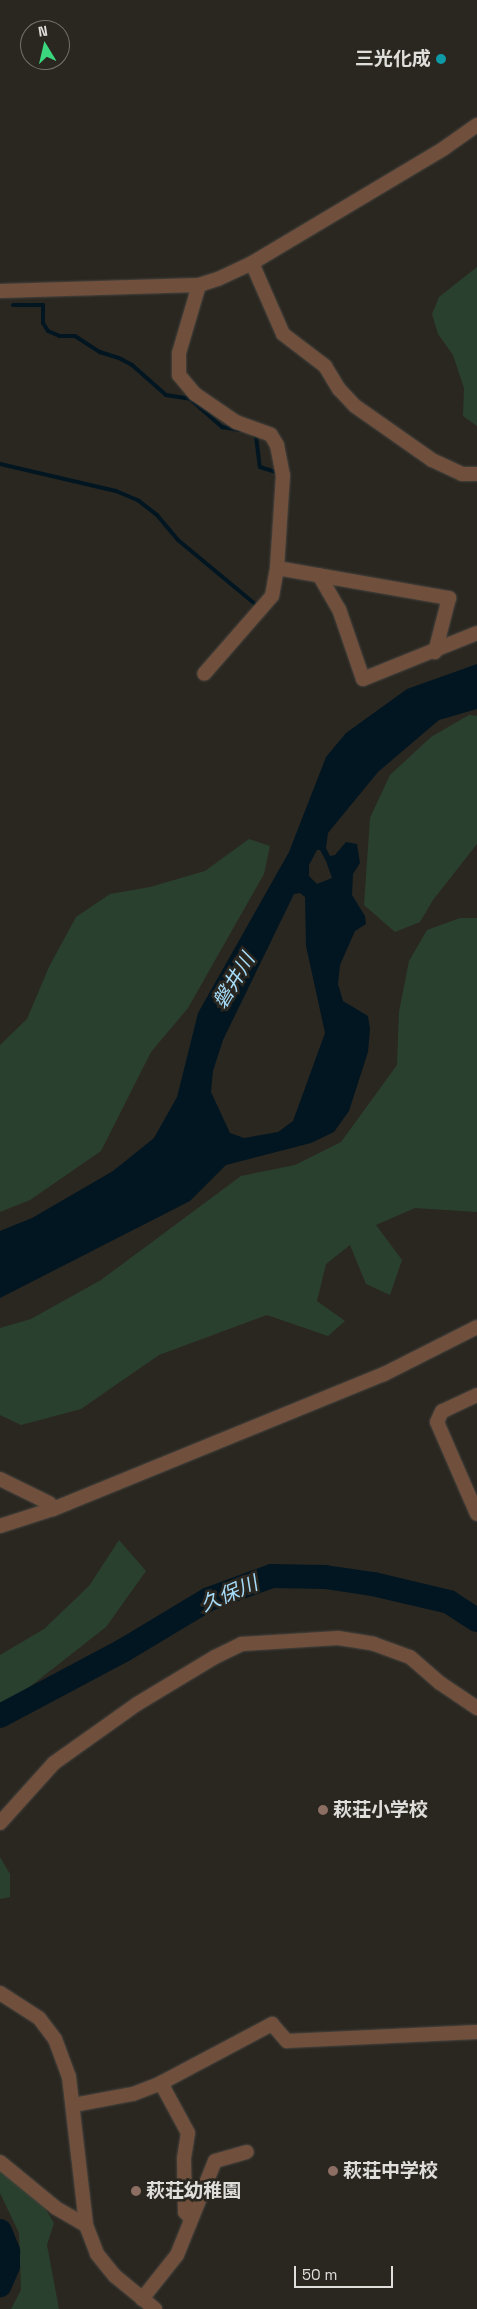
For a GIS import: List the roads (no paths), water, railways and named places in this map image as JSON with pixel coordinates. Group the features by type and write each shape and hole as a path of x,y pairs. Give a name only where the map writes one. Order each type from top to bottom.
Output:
{"street":[{"path":"0,291 199,285 252,263 444,149 477,126"},
{"path":"252,263 283,334 324,366 339,389 355,406 432,460 462,474 477,474"},
{"path":"199,285 179,353 179,375 195,394 236,422 271,435 277,445 283,475 278,568 268,602 204,674"},
{"path":"278,568 448,598 435,652"},
{"path":"319,575 339,609 363,678 435,652 477,633"},
{"path":"0,1526 53,1508 384,1374 477,1327"},
{"path":"477,1396 442,1411 437,1422 477,1514"},
{"path":"0,1479 50,1503 53,1508"},
{"path":"0,1822 54,1763 137,1704 215,1657 242,1644 338,1638 374,1644 410,1657 440,1683 477,1708"},
{"path":"0,1992 39,2018 54,2039 69,2077 74,2105 86,2225 97,2254 115,2276 155,2309"},
{"path":"74,2105 132,2094 161,2083 272,2024 287,2041 477,2032"},
{"path":"161,2083 188,2133 184,2159 185,2212 190,2217"},
{"path":"142,2299 177,2256 190,2217 216,2161 247,2152"},
{"path":"0,2162 56,2208 86,2225"}],"water":[{"name":"磐井川","path":"477,664 477,709 439,720 378,772 328,833 326,848 330,856 335,855 346,842 357,844 360,863 353,874 352,895 365,916 366,924 355,931 340,965 338,984 343,1001 368,1016 370,1029 368,1052 349,1111 334,1132 311,1143 226,1165 190,1201 0,1298 0,1231 32,1218 113,1171 154,1138 177,1097 198,1013 289,852 326,757 346,733 407,689","holes":["317,850 320,850 326,861 332,878 317,884 309,876 309,865","300,893 305,897 306,946 325,1033 293,1121 278,1132 244,1138 230,1133 211,1092 213,1071 223,1040 294,894"]}],"waterway":[{"path":"13,305 43,305 43,323 48,331 60,336 75,336 100,352 119,358 132,365 166,395 190,399 222,427 239,430"},
{"path":"253,434 256,436 260,467 275,472"},
{"path":"0,464 116,491 139,501 157,515 178,540 254,603"},
{"name":"久保川","path":"0,1716 124,1650 209,1599 272,1576 325,1577 373,1584 449,1602 477,1620"},
{"name":"久保川","path":"0,2231 8,2251 8,2266 0,2285"}],"place":[{"name":"三光化成","path":"441,59"},
{"name":"萩荘小学校","path":"323,1810"},
{"name":"萩荘中学校","path":"333,2171"},
{"name":"萩荘幼稚園","path":"136,2191"}]}
